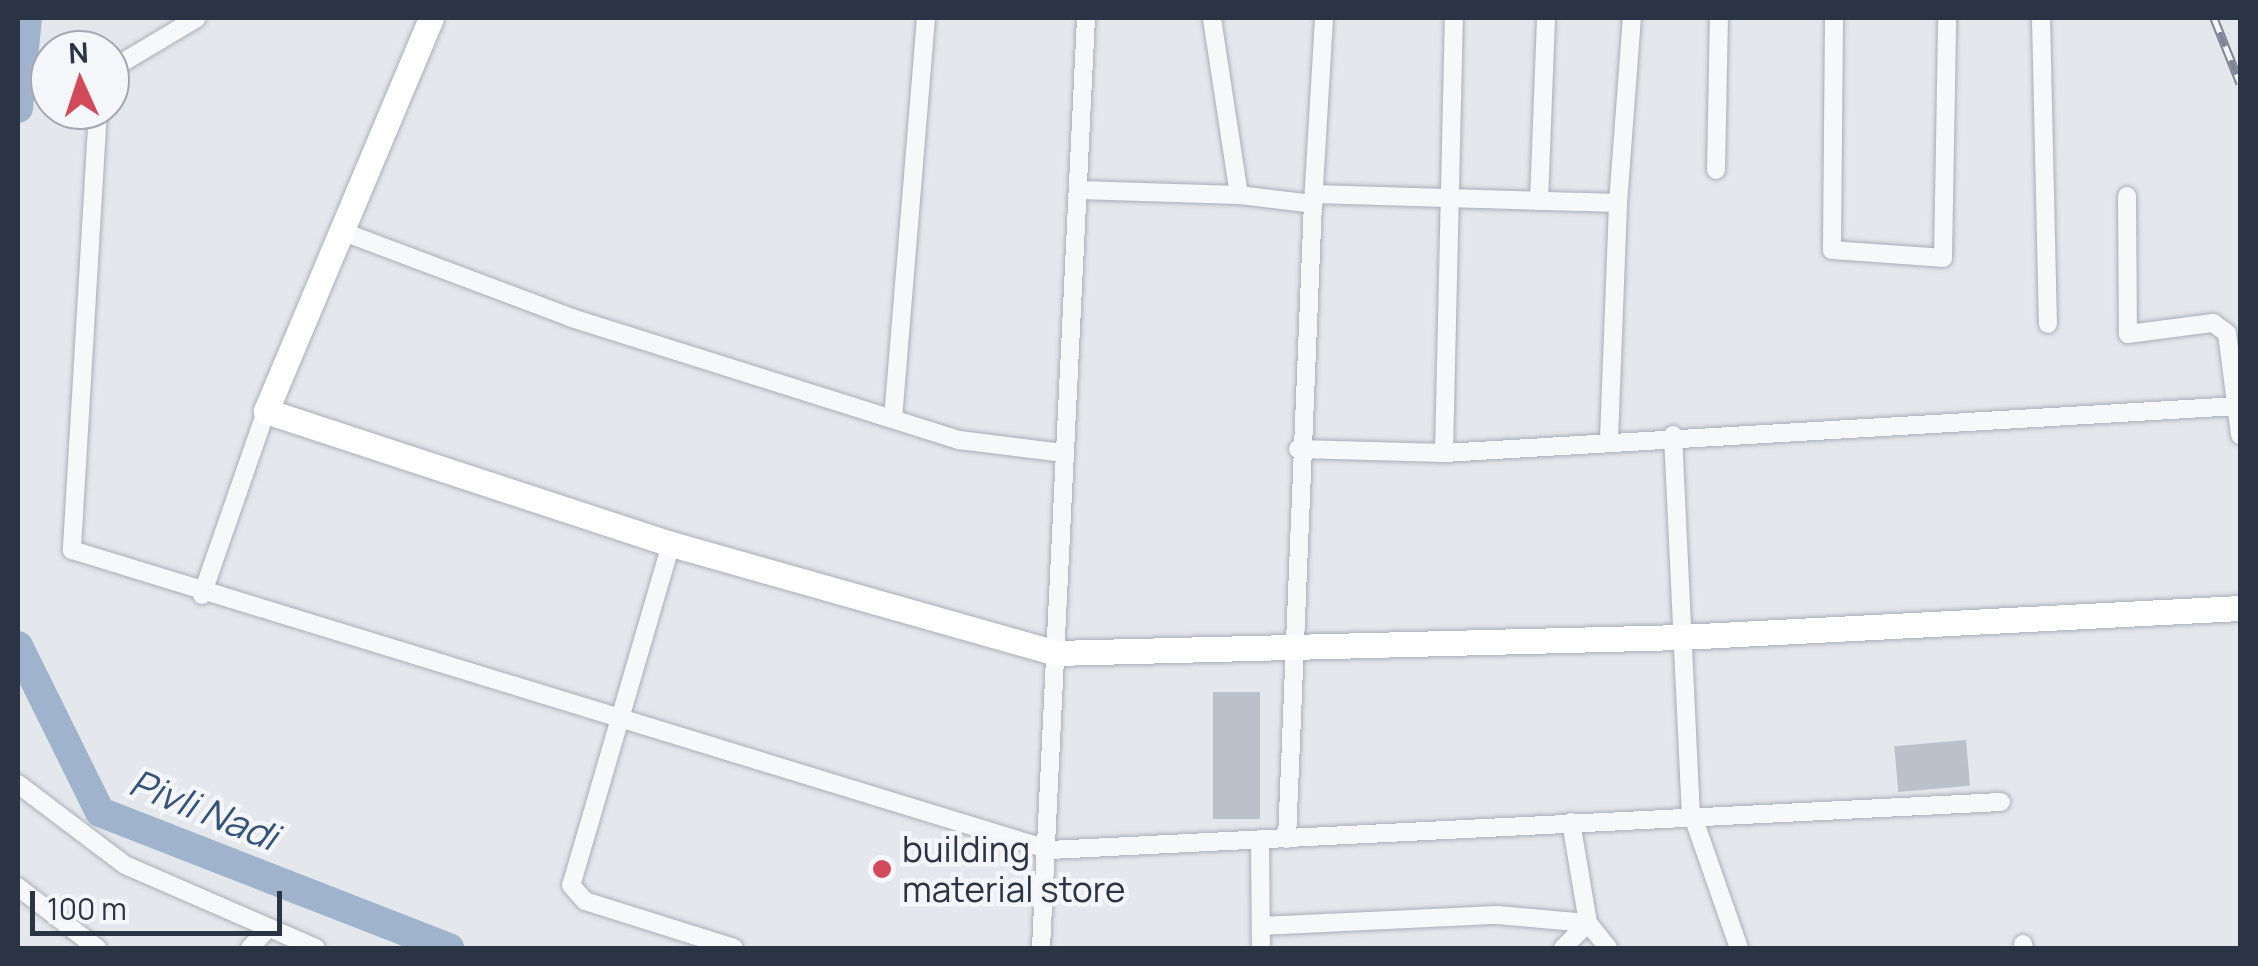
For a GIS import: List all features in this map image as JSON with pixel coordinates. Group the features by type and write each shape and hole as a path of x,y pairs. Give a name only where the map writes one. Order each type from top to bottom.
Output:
{"street":[{"path":"130,58 198,18"},
{"path":"202,595 266,411 431,18"},
{"path":"893,419 926,18"},
{"path":"1041,948 1050,850 1055,653 1086,18"},
{"path":"1212,18 1238,195"},
{"path":"1287,838 1289,651 1298,449 1324,18"},
{"path":"1444,453 1454,18"},
{"path":"1540,202 1546,18"},
{"path":"1609,438 1618,202 1632,18"},
{"path":"1716,170 1719,18"},
{"path":"1834,18 1832,250 1943,258 1947,18"},
{"path":"2041,18 2048,324"},
{"path":"97,130 72,550 202,595 1050,850 1571,822 1691,811 2001,802"},
{"path":"1078,190 1313,199 1618,202"},
{"path":"2127,196 2128,334 2213,323 2228,333 2240,435"},
{"path":"340,231 572,318 959,440 1064,453"},
{"path":"1298,449 1444,453 1609,438 2237,406"},
{"path":"266,411 670,544 1055,653 1289,651 1681,637 2240,608"},
{"path":"1673,435 1691,811 1739,948"},
{"path":"670,544 615,717 571,885 585,901 734,948"},
{"path":"18,784 125,865 316,948"},
{"path":"1571,822 1588,923 1608,948"},
{"path":"1260,840 1261,948"},
{"path":"18,887 96,948"},
{"path":"1261,926 1497,914 1588,923"},
{"path":"1563,948 1588,923"},
{"path":"250,948 268,928"}],"building":[{"path":"1213,692 1260,692 1260,819 1213,819"},
{"path":"1966,740 1970,786 1898,792 1894,746"}],"waterway":[{"name":"Pivli Nadi","path":"18,108 27,18"},
{"name":"Pivli Nadi","path":"18,646 100,812 449,948"}],"railway":[{"path":"2214,18 2240,83"}],"place":[{"name":"building material store","path":"882,869"}]}
